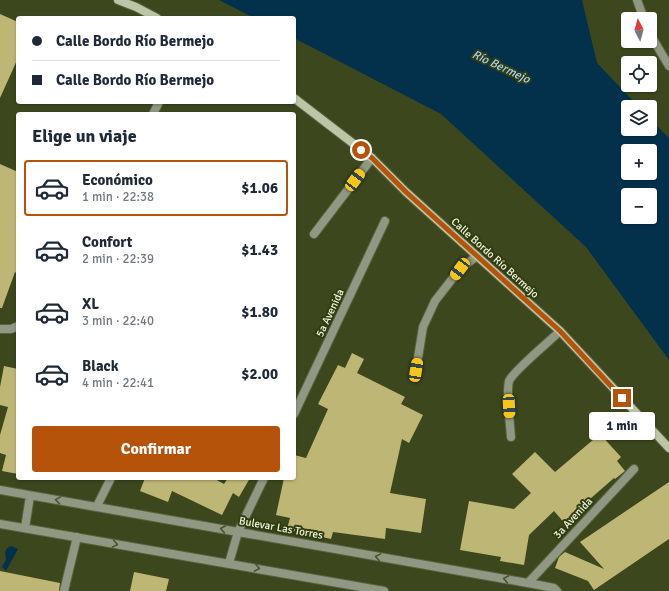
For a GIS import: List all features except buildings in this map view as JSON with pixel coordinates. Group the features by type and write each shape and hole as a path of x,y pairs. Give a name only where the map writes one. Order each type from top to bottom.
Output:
{"main road":[{"path":"118,0 136,6 154,16"},
{"name":"Calle Bordo Río Bermejo","path":"296,100 372,158 406,192 560,331 669,448"}],"street":[{"path":"637,0 641,12"},
{"path":"657,46 669,66"},
{"path":"314,234 372,158"},
{"name":"5a Avenida","path":"296,410 385,221"},
{"path":"416,370 423,327 435,301 460,269 477,256"},
{"path":"0,329 14,327"},
{"path":"511,437 508,391 510,380 516,371 560,331"},
{"name":"3a Avenida","path":"528,583 634,469"},
{"path":"97,506 110,480"},
{"path":"229,563 238,532 263,480"},
{"name":"Bulevar Las Torres","path":"0,490 528,583 554,588 557,591"},
{"path":"25,528 30,496"},
{"path":"0,524 229,563 356,589 384,591"},
{"path":"64,591 77,537"}],"water":[{"name":"Río Bermejo","path":"219,0 582,0 597,63 621,88 621,92 625,92 632,100 621,100 621,136 657,136 657,126 669,138 669,360 586,247 441,114 296,39 296,16 250,16"},
{"path":"12,546 18,549 6,571 2,567 6,560 6,551"}],"route":[{"path":"361,150 372,158 406,192 560,331 622,398"}]}
